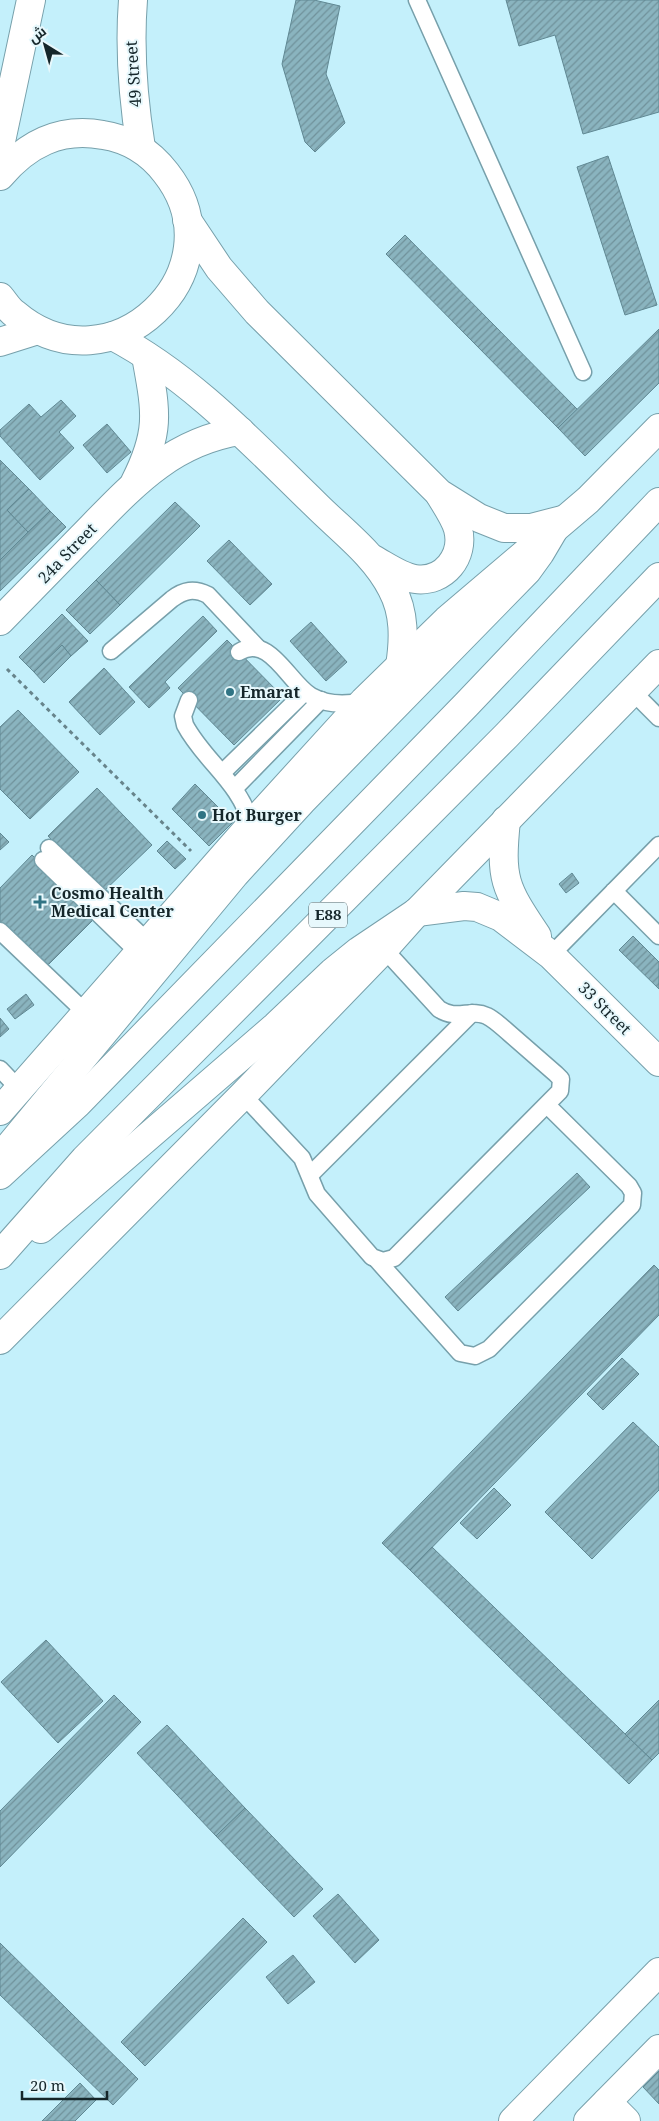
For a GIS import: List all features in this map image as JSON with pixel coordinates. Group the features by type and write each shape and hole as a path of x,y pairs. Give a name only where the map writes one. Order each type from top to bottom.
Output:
{"main road":[{"path":"0,146 32,0"},
{"name":"49 Street","path":"132,0 130,32 131,71 141,148"},
{"path":"0,176 14,160 36,144 62,135 88,132 116,137 141,148 159,163 174,182 184,205 188,228 186,257 177,283 161,307 139,325 112,336 87,341 62,338 38,330 14,314 0,297"},
{"path":"187,220 219,268 257,312 439,493 479,518 504,528 531,528 562,524"},
{"path":"0,342 38,330"},
{"path":"112,336 146,356 199,394 370,557 392,589 399,607 403,627 403,647 400,666"},
{"name":"24a Street","path":"134,484 148,456 154,432 155,407 146,356"},
{"path":"0,1111 251,825 364,701 464,605 562,524 659,428"},
{"name":"24a Street","path":"0,621 134,484 169,458 194,444 221,434 240,432"},
{"path":"370,557 415,579 428,579 441,574 451,566 458,554 460,540 458,528 439,493"},
{"path":"0,1176 84,1096 459,712 659,502"},
{"path":"0,1157 172,947 235,874 302,801 527,571 562,524"},
{"name":"E88","path":"0,1255 85,1159 499,743 659,577"},
{"path":"0,1340 243,1096 417,912 659,664"},
{"name":"33 Street","path":"506,820 503,854 506,884 512,898 551,955"},
{"name":"33 Street","path":"417,912 464,906 489,911 501,917 551,955 659,1062"},
{"path":"0,1264 276,1026 333,972 373,941 417,912"},
{"path":"513,2121 659,1972"},
{"path":"626,2121 598,2112 659,2049"}],"lane":[{"path":"417,0 583,372"},
{"path":"111,652 180,593 200,590 208,595 258,648 269,654 305,692 321,700 349,704 364,701"},
{"path":"239,652 248,648 258,648"},
{"path":"632,691 659,718"},
{"path":"223,772 305,692"},
{"path":"190,700 183,716 185,725 235,788 244,804 251,825"},
{"path":"235,788 321,700"},
{"path":"551,955 659,845"},
{"path":"46,854 144,947"},
{"path":"614,891 659,936"},
{"path":"0,930 86,1014"},
{"path":"377,1260 389,1261 394,1258 547,1105 560,1091 562,1085 561,1079 488,1016 472,1013 455,1016 446,1014 439,1009 384,949"},
{"path":"310,1175 472,1013"},
{"path":"0,1069 20,1090"},
{"path":"243,1096 302,1158 317,1194 372,1257 377,1260 460,1353 475,1356 489,1349 632,1205 633,1193 629,1186 547,1105"}],"path":[{"path":"7,669 211,871"}],"building":[{"path":"296,0 314,0 340,6 326,74 345,123 315,152 305,142 282,64"},
{"path":"506,0 659,0 659,112 583,134 555,35 519,46"},
{"path":"608,156 657,305 625,315 577,167"},
{"path":"405,235 578,410 558,428 386,254"},
{"path":"659,329 659,383 585,456 558,428"},
{"path":"61,400 76,416 59,432 74,448 40,480 0,436 0,430 29,404 41,417"},
{"path":"107,424 131,452 107,473 83,445"},
{"path":"0,460 29,489 7,510 28,532 0,560"},
{"path":"29,489 50,511 28,532 7,510"},
{"path":"175,502 200,526 120,605 96,580"},
{"path":"50,511 66,527 0,591 0,560"},
{"path":"229,540 272,584 250,605 207,561"},
{"path":"96,580 120,605 90,634 66,610"},
{"path":"62,614 88,641 71,656 62,645 34,672 19,657"},
{"path":"203,616 217,631 165,682 170,688 149,708 129,687"},
{"path":"311,622 347,662 326,681 290,641"},
{"name":"Emarat","path":"227,640 283,697 234,745 178,688"},
{"path":"62,645 71,656 44,683 34,672"},
{"path":"104,668 135,702 100,735 69,702"},
{"path":"18,710 79,772 30,819 0,789 0,727"},
{"name":"Hot Burger","path":"195,784 233,822 209,846 172,809"},
{"path":"97,788 152,845 102,893 48,836"},
{"path":"0,833 9,842 0,850"},
{"path":"167,841 186,859 175,869 157,851"},
{"name":"Cosmo Health Medical Center","path":"32,855 96,917 46,967 0,922 0,888"},
{"path":"572,873 579,883 566,893 559,884"},
{"path":"633,936 659,962 659,989 619,950"},
{"path":"26,994 34,1005 15,1019 7,1009"},
{"path":"0,1018 9,1029 0,1037"},
{"path":"577,1173 590,1187 458,1311 445,1297"},
{"path":"654,1265 659,1270 659,1315 410,1570 382,1543"},
{"path":"622,1358 639,1374 603,1410 587,1394"},
{"path":"633,1422 659,1447 659,1490 592,1559 545,1512"},
{"path":"494,1488 511,1505 477,1539 460,1523"},
{"path":"432,1547 652,1760 629,1784 410,1570"},
{"path":"46,1640 103,1701 58,1743 1,1682"},
{"path":"114,1695 141,1722 0,1867 0,1811"},
{"path":"659,1700 659,1753 652,1760 625,1734"},
{"path":"167,1725 245,1808 216,1836 137,1753"},
{"path":"245,1808 323,1889 294,1917 216,1836"},
{"path":"338,1894 379,1940 355,1963 313,1916"},
{"path":"243,1918 267,1942 145,2066 121,2042"},
{"path":"0,1943 138,2079 113,2105 0,1995"},
{"path":"293,1955 315,1982 288,2004 266,1977"},
{"path":"659,2071 659,2104 643,2087"},
{"path":"80,2083 96,2100 75,2121 42,2121"}],"place":[{"name":"Emarat","path":"230,692"},
{"name":"Hot Burger","path":"202,815"},
{"name":"Cosmo Health Medical Center","path":"40,902"}]}
